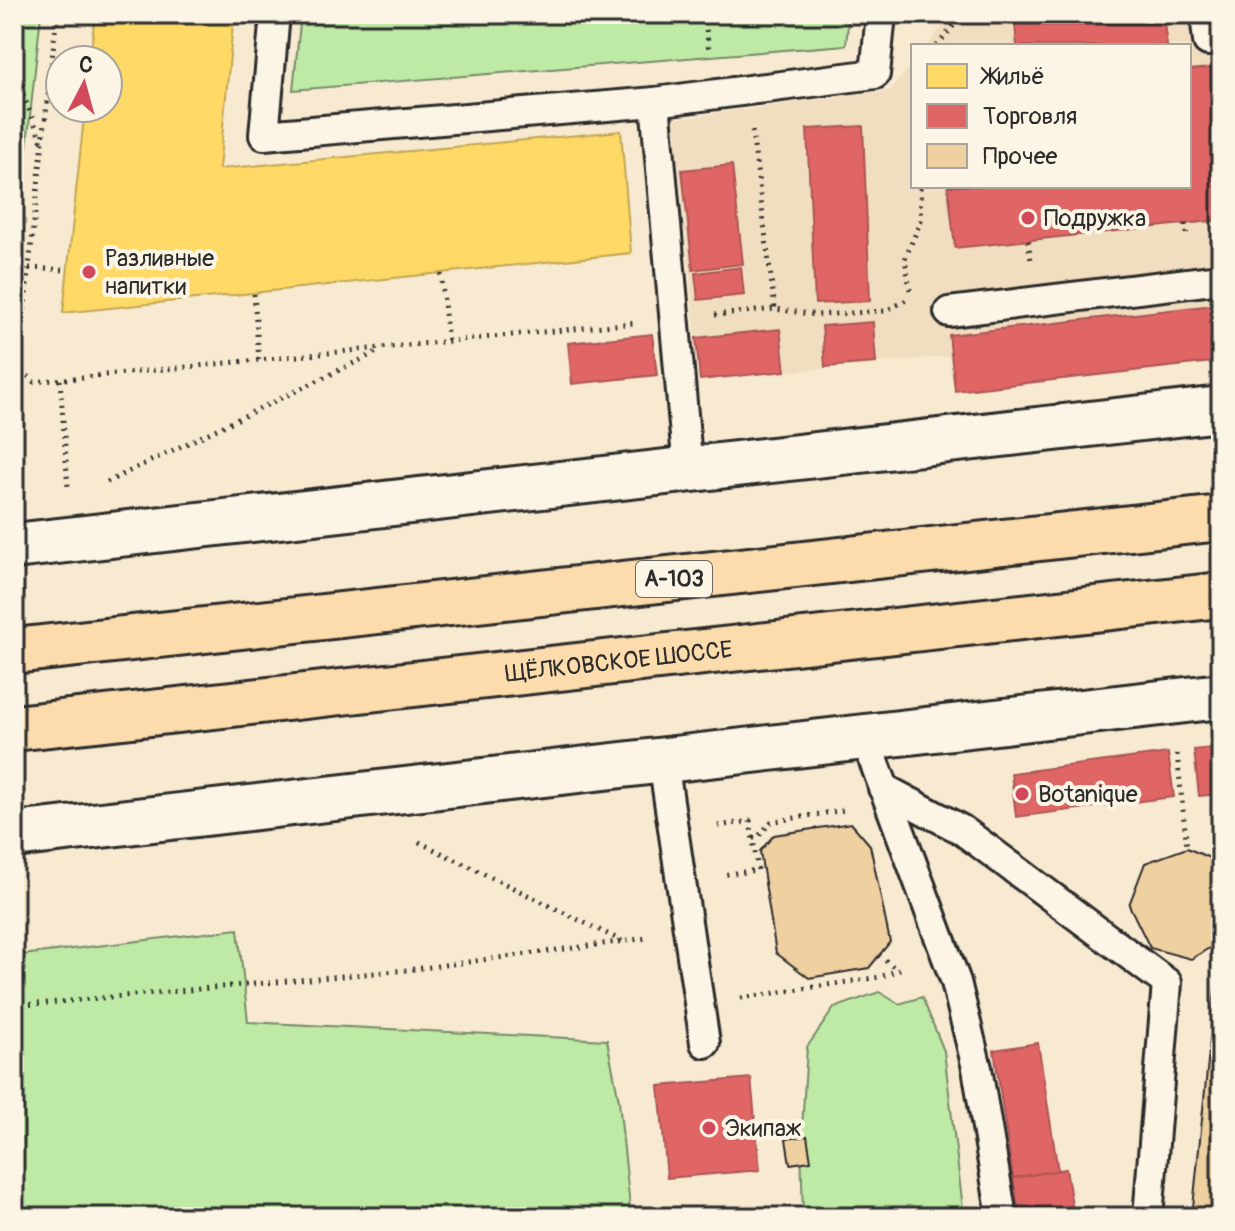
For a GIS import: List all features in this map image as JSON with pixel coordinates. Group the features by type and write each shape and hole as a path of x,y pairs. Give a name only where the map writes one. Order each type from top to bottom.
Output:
{"main road":[{"name":"А-103","path":"14,651 1221,518"},
{"name":"ЩЁЛКОВСКОЕ ШОССЕ","path":"14,728 1221,595"}],"street":[{"path":"14,546 1221,409"},
{"path":"14,835 1221,696"}],"lane":[{"path":"275,14 264,135 655,102 875,74 881,14"},
{"path":"1205,14 1208,41 1221,40"},
{"path":"655,102 688,470"},
{"path":"949,312 1221,279"},
{"path":"865,737 956,982 977,1068 1002,1217"},
{"path":"663,761 705,1043"},
{"path":"883,788 962,830 1167,983 1148,1217"}],"path":[{"path":"54,44 57,14"},
{"path":"939,44 963,14"},
{"path":"14,72 43,143"},
{"path":"747,91 775,309"},
{"path":"45,124 16,366 34,382 775,309 817,315 886,311"},
{"path":"911,298 905,259 921,220 920,188"},
{"path":"29,268 68,270"},
{"path":"441,274 448,342"},
{"path":"254,294 259,361"},
{"path":"98,486 385,348"},
{"path":"60,380 69,499"},
{"path":"1176,743 1187,848"},
{"path":"753,838 771,822 851,809"},
{"path":"751,829 755,852"},
{"path":"14,1006 407,970 623,942 416,841"},
{"path":"768,994 880,977 946,952"},
{"path":"879,955 898,971"},
{"path":"14,1210 16,1217"}],"shaded area":[{"path":"952,14 1221,14 1221,361 955,391 951,356 700,380 674,119 891,90 911,65 911,188 1191,188 1191,44 928,44"}],"green space":[{"path":"14,14 41,14 14,265"},
{"path":"301,14 849,14 846,45 293,90"},
{"path":"238,929 248,1022 607,1040 619,1101 631,1217 14,1217 14,956"},
{"path":"879,992 899,1004 922,997 944,1051 964,1217 803,1217 801,1145 807,1047 834,1008"}],"building: Жильё":[{"path":"95,14 234,14 219,169 621,131 631,253 63,313 83,124 124,124 124,44 92,44"}],"building: Торговля":[{"path":"1014,14 1163,14 1167,44 1017,44"},
{"path":"1221,67 1221,220 955,248 948,188 1191,188 1191,70"},
{"path":"863,126 870,301 815,304 807,129"},
{"path":"732,165 743,264 693,270 682,170"},
{"path":"741,267 744,295 698,300 695,273"},
{"path":"1221,304 1221,361 955,391 949,335"},
{"path":"873,322 876,363 825,367 822,326"},
{"path":"780,329 785,371 700,380 696,338"},
{"path":"652,334 657,375 572,384 568,343"},
{"path":"1221,747 1221,794 1199,796 1194,750"},
{"path":"1168,753 1174,797 1016,817 1011,773"},
{"path":"1038,1043 1058,1171 1013,1178 994,1050"},
{"name":"Экипаж","path":"751,1078 760,1170 667,1178 659,1086"},
{"path":"1066,1169 1074,1217 1020,1217 1013,1178"}],"building: Прочее":[{"path":"851,823 870,845 890,942 869,968 809,978 776,953 760,851 774,835"},
{"path":"1187,848 1221,863 1221,941 1191,959 1150,948 1129,905 1145,863"},
{"path":"1217,973 1221,973 1221,1217 1192,1217"},
{"path":"807,1136 811,1161 790,1164 786,1139"}],"place":[{"name":"Подружка","path":"1028,218"},
{"name":"Разливные напитки","path":"89,272"},
{"name":"Botanique","path":"1022,794"},
{"name":"Экипаж","path":"709,1128"}]}
